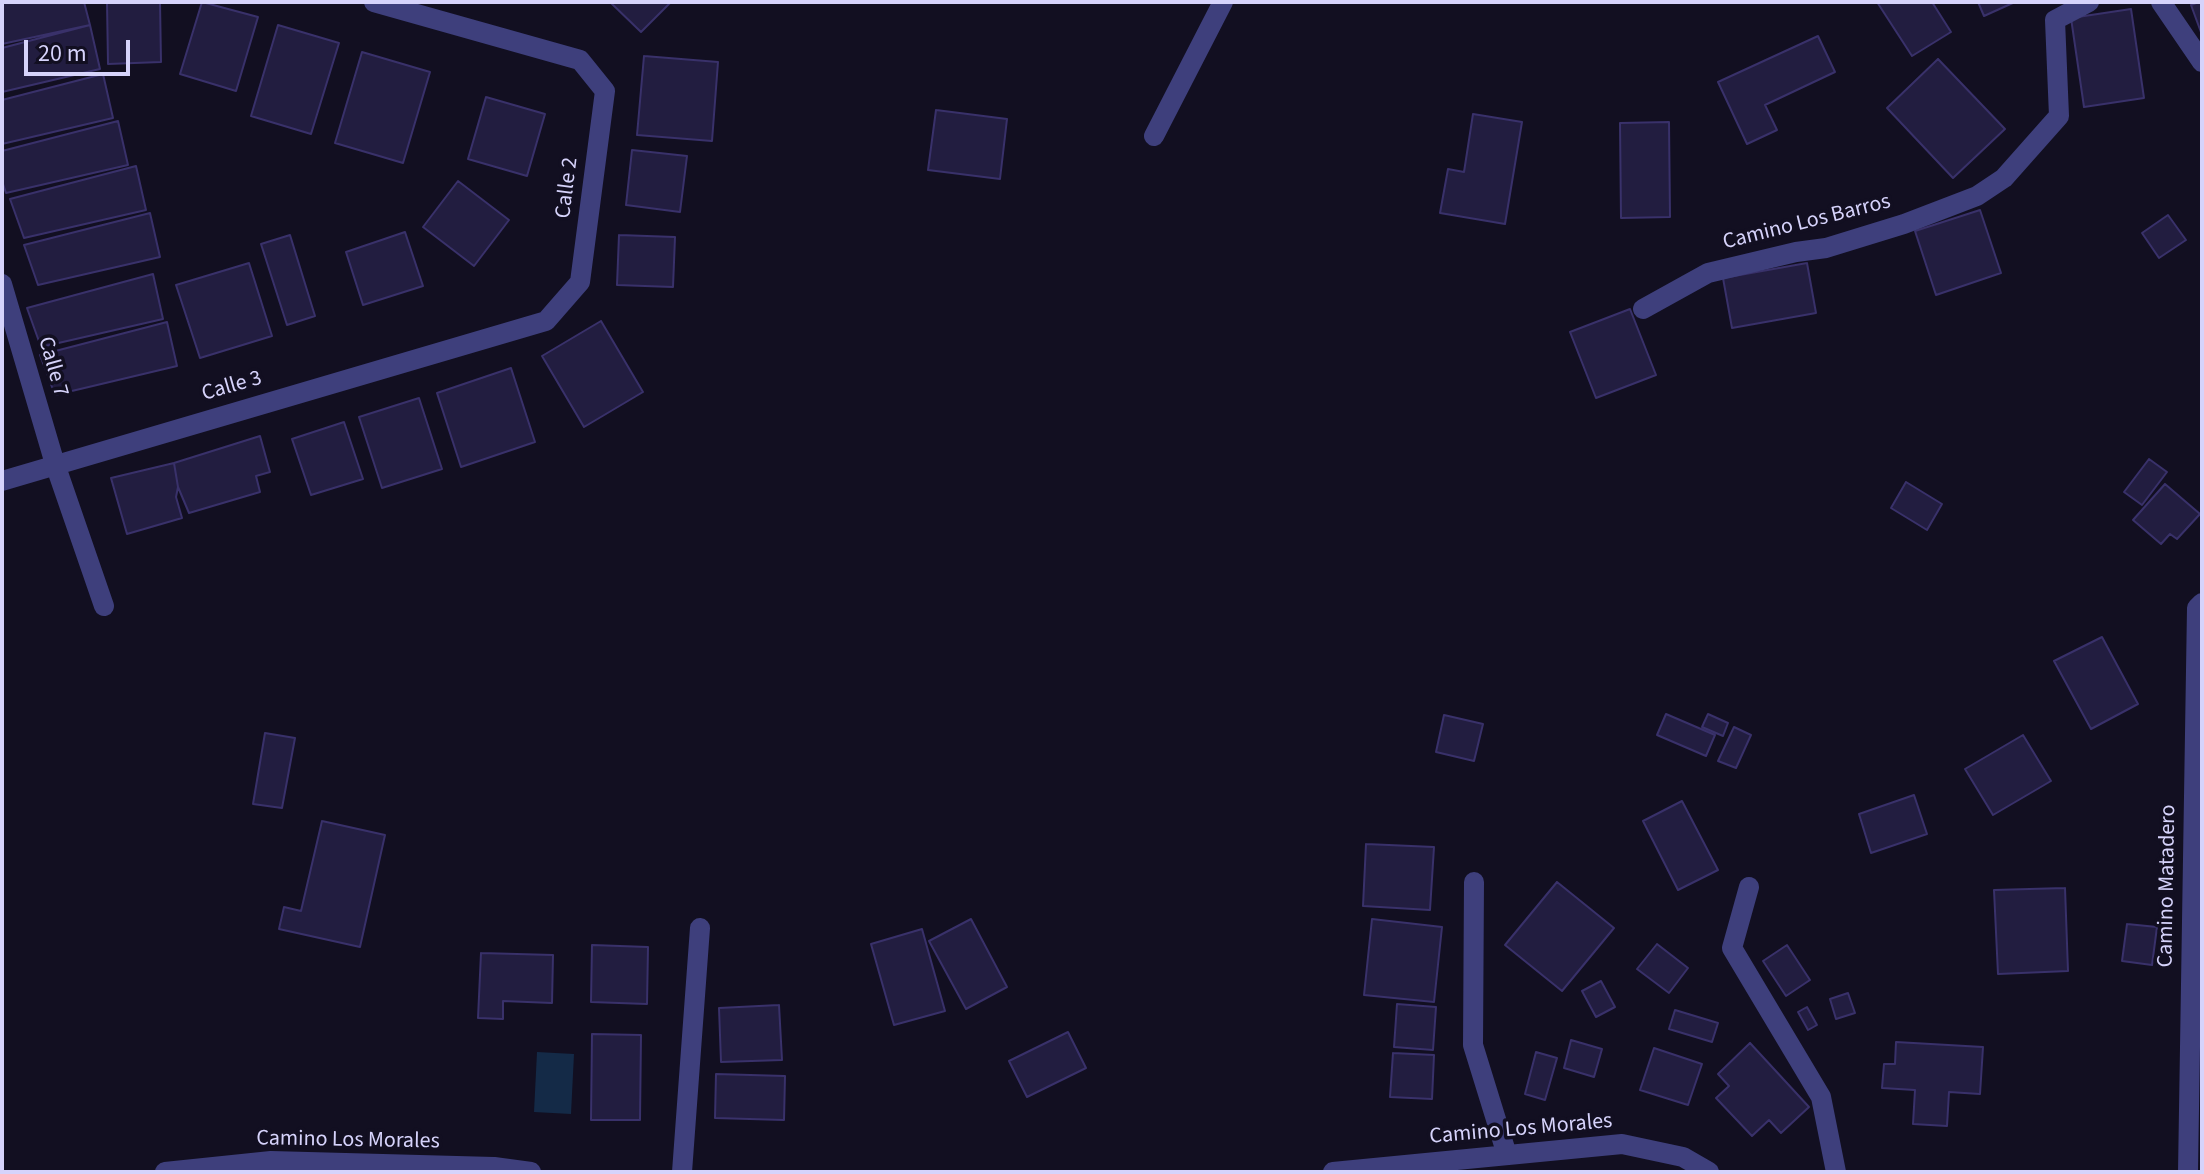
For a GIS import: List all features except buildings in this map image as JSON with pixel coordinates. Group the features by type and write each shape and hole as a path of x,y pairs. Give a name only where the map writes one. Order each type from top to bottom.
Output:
{"street":[{"name":"Calle 2","path":"374,2 580,60 605,91 580,282 546,321 476,341"},
{"path":"1154,136 1223,2"},
{"name":"Camino Los Barros","path":"1643,309 1708,273 1826,248 1904,224 1977,196 2004,178 2059,116 2055,20 2089,2"},
{"path":"2161,2 2202,62"},
{"name":"Calle 7","path":"2,284 55,464 104,606"},
{"name":"Calle 3","path":"2,481 476,341"},
{"name":"Camino Matadero","path":"2188,1172 2200,607"},
{"path":"1474,882 1473,1045 1507,1155"},
{"path":"1749,887 1732,948 1821,1097 1836,1172"},
{"path":"682,1172 700,928"},
{"name":"Camino Los Morales","path":"1333,1172 1622,1144 1683,1157 1709,1172"},
{"name":"Camino Los Morales","path":"165,1172 271,1161 494,1167 531,1172"}],"water":[{"path":"537,1052 574,1054 571,1114 534,1112"}]}
